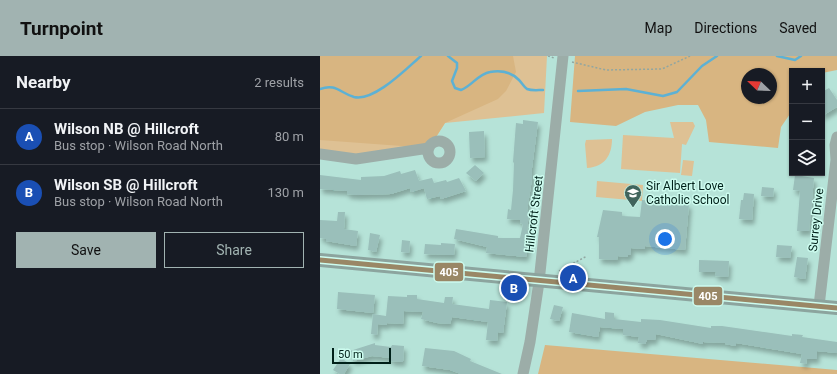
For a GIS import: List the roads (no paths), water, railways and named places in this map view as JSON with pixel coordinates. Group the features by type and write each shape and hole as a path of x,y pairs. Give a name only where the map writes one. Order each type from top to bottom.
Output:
{"main road":[{"path":"320,260 539,282 837,308"}],"street":[{"name":"Hillcroft Street","path":"523,374 530,342 539,282 558,57"},
{"name":"Surrey Drive","path":"820,306 836,160 835,145 837,138"},
{"path":"320,154 356,159 429,148"}],"waterway":[{"path":"320,89 330,87 338,89 354,97 362,97 371,94 390,83 421,56"},
{"path":"448,56 457,63 457,68 452,81 455,88 461,90 482,75 498,71 512,75 527,89 543,90"},
{"path":"578,91 626,89 663,96 677,92 702,66 717,56"},
{"path":"777,56 795,60 801,56"}],"place":[{"name":"Sir Albert Love Catholic School","path":"633,208"},
{"name":"Wilson NB @ Hillcroft","path":"573,278"},
{"name":"Wilson SB @ Hillcroft","path":"514,288"}]}
